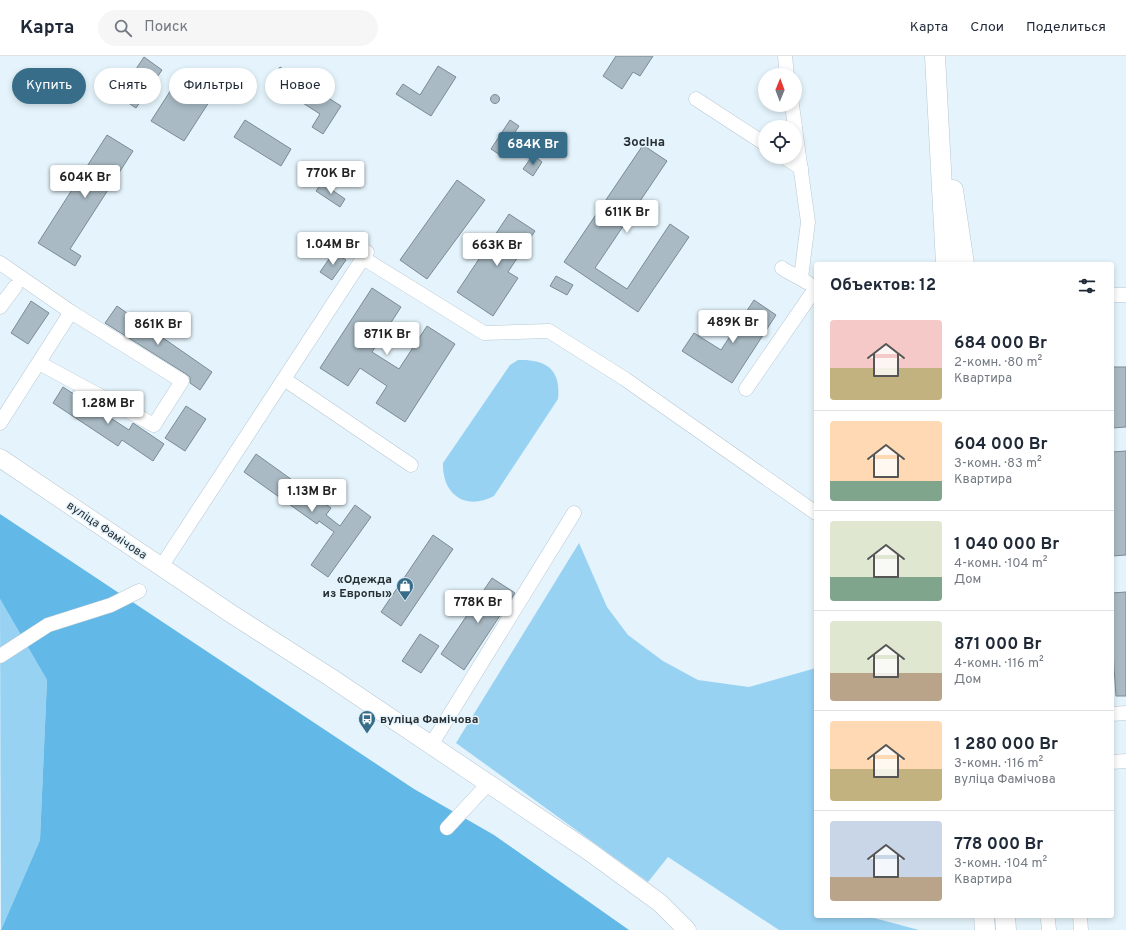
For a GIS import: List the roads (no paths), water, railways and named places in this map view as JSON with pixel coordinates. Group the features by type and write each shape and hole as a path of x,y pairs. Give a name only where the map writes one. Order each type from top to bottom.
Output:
{"highway":[{"path":"935,56 946,262"},
{"path":"939,125 948,162 964,262"},
{"path":"1005,918 1006,930"}],"main road":[{"name":"вуліца Фамічова","path":"0,458 161,567 590,852 660,903 687,930"}],"street":[{"path":"785,56 787,68"},
{"path":"696,99 758,139"},
{"path":"795,164 801,168"},
{"path":"800,164 808,222 801,278"},
{"path":"161,567 365,255 484,333 549,331 625,379 814,512"},
{"path":"0,263 71,312 182,381 154,425 39,363"},
{"path":"782,268 795,278 801,278 814,288"},
{"path":"0,307 15,287"},
{"path":"746,389 814,290"},
{"path":"1114,295 1126,295"},
{"path":"0,423 71,312"},
{"path":"284,379 411,465"},
{"path":"431,745 574,513"},
{"path":"0,656 48,625 111,605 139,591"},
{"path":"1114,714 1126,713"},
{"path":"1114,762 1126,761"},
{"path":"447,828 488,784"},
{"path":"1080,918 1081,930"}],"place":[{"name":"«Одежда из Европы»","path":"405,601"},
{"name":"вуліца Фамічова","path":"367,734"}],"district":[{"name":"Зосіна","path":"644,141"}]}
